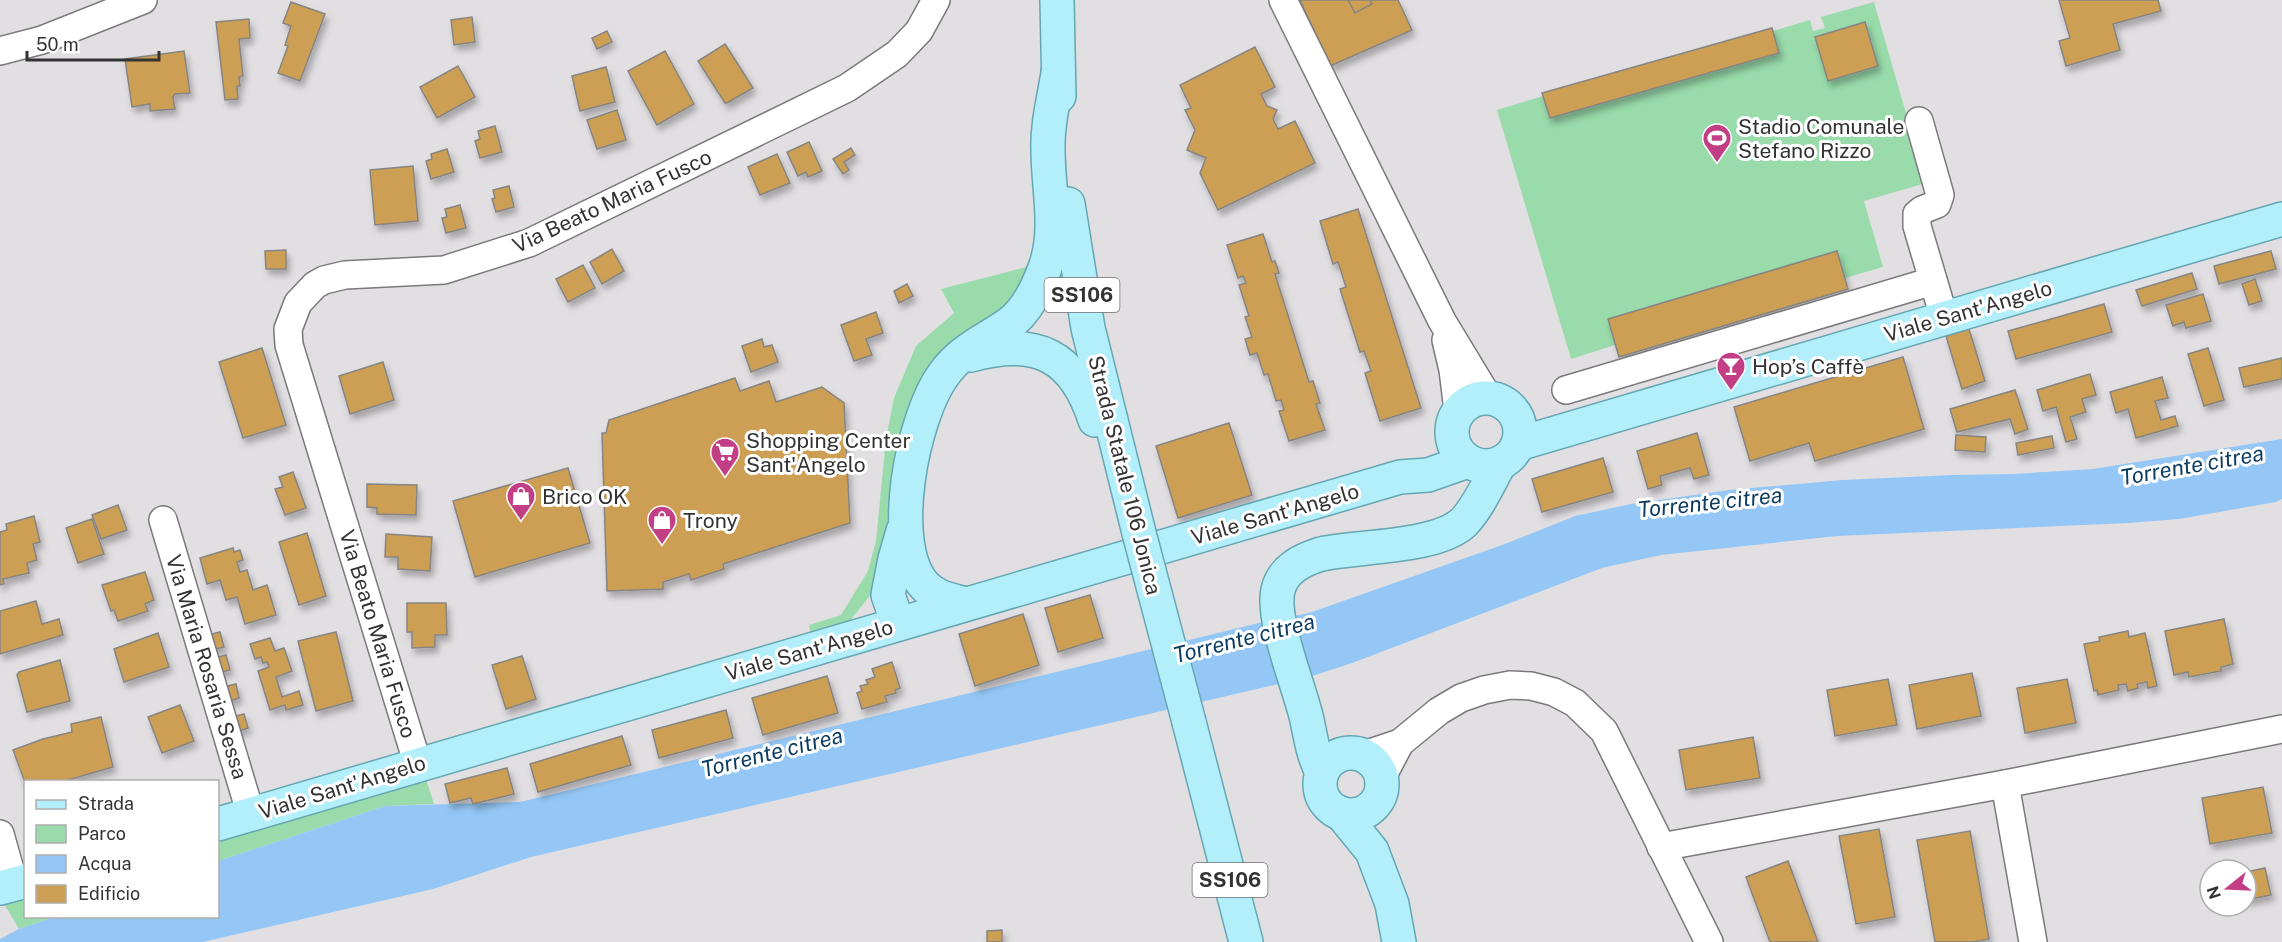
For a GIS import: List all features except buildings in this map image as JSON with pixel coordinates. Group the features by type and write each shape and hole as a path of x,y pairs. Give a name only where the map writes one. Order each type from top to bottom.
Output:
{"main road":[{"name":"Strada Statale 106 Jonica","path":"1057,0 1058,73 1064,174 1082,297 1109,419 1246,942"},
{"path":"901,623 888,595 905,558 909,477 921,419 932,391 945,372 969,348 1010,323 1024,309 1036,289 1050,252 1053,228 1047,147 1058,73"},
{"name":"Viale Sant'Angelo","path":"219,824 1400,477 1406,468 1445,444 1478,446 1585,423 2282,219"},
{"path":"962,356 992,349 1019,347 1049,357 1069,371 1086,395 1117,488 1136,523"},
{"path":"1322,772 1311,746 1278,612 1278,590 1283,577 1305,559 1332,551 1442,536 1462,523 1471,513 1478,446 1466,403 1476,398 1500,404 1519,422 1520,433 1478,446"},
{"name":"Viale Sant'Angelo","path":"1500,404 1585,423"},
{"path":"905,558 931,591 966,604"},
{"path":"846,639 905,558"},
{"path":"1302,705 1326,738 1367,772 1372,851 1392,904 1399,942"},
{"path":"1367,772 1333,758 1322,772 1320,782 1325,801 1341,813 1372,851"},
{"path":"1341,813 1359,814 1367,772"},
{"path":"1214,818 1234,843 1260,942"}],"street":[{"path":"0,51 42,40 143,0"},
{"name":"Via Beato Maria Fusco","path":"418,765 289,345 288,329 298,303 315,285 334,276 444,270 529,243 847,88 897,54 919,31 936,0"},
{"path":"1283,0 1442,321 1500,404"},
{"path":"1919,122 1940,195 1937,204 1922,210 1916,219 1944,317"},
{"path":"1566,390 1933,280"},
{"path":"1442,321 1453,370 1478,446"},
{"name":"Via Maria Rosaria Sessa","path":"163,520 251,814"},
{"path":"1367,772 1439,711 1461,698 1484,690 1510,685 1531,686 1554,692 1575,703 1604,731 1709,942"},
{"path":"1661,847 2005,784 2282,729"},
{"path":"2005,784 2034,942"},
{"path":"0,834 13,884"}],"green space":[{"name":"Stadio Comunale Stefano Rizzo","path":"1874,2 1926,183 1864,201 1883,267 1845,278 1848,289 1619,357 1615,345 1571,359 1497,110 1543,96 1542,93 1772,28 1773,31 1810,20 1813,31 1825,28 1821,17"},
{"path":"1038,264 1033,281 968,341 872,593 845,627 812,637 809,625 841,615 868,571 876,541 886,439 894,398 916,346 954,313 941,289"},
{"path":"426,779 434,804 385,806 219,861 219,839"},
{"path":"24,895 24,918 52,918 19,929 3,902"}],"water":[{"name":"Torrente citrea","path":"2282,439 2282,499 2276,502 2179,519 1837,536 1661,555 1602,568 1352,663 1309,677 531,857 433,889 203,942 0,942 0,939 19,929 52,918 219,918 219,861 385,806 520,802 1259,623 1309,613 1505,544 1575,516 1631,504 1729,490 1843,480 2093,469"}],"place":[{"name":"Stadio Comunale Stefano Rizzo","path":"1717,164"},
{"name":"Hop’s Caffè","path":"1731,392"},
{"name":"Shopping Center Sant'Angelo","path":"725,478"},
{"name":"Brico OK","path":"521,522"},
{"name":"Trony","path":"662,546"}]}
